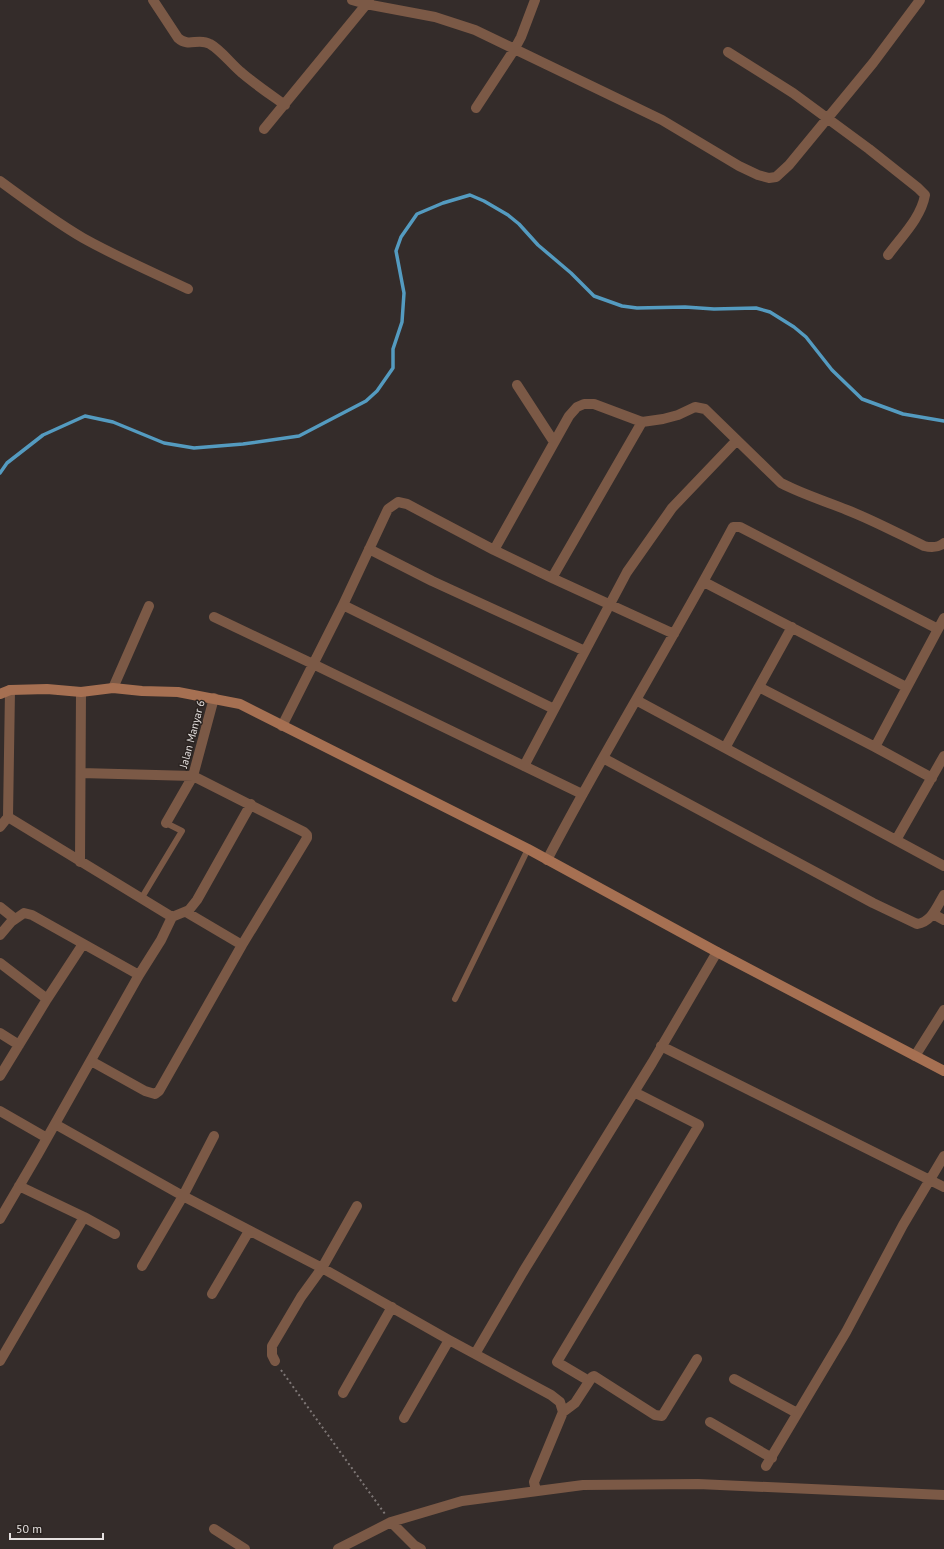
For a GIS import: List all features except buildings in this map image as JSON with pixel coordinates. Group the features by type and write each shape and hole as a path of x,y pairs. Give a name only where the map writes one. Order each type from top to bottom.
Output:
{"main road":[{"path":"5,692 47,689 81,692 113,688 142,691 178,692 240,704 528,849 717,952 944,1071"}],"street":[{"path":"153,0 178,38 183,42 190,44 204,42 211,44 243,74 285,105"},
{"path":"352,0 368,2 436,17 475,30 662,120 739,166 758,175 769,178 776,177 782,172 874,63 920,0"},
{"path":"476,108 514,50 521,37 535,0"},
{"path":"264,129 368,2"},
{"path":"728,52 793,93 912,183 925,195 920,213 888,255"},
{"path":"0,181 83,237 115,255 188,288"},
{"path":"517,386 554,442"},
{"path":"494,550 569,416 577,407 584,404 594,404 642,422 663,419 678,415 695,407 701,407 709,412 767,470 782,483 794,490 847,510 924,546 932,548 941,546 944,543"},
{"path":"552,578 642,422"},
{"path":"524,766 627,572 672,508 737,440"},
{"path":"282,726 343,605 388,509 398,502 407,504 494,550 552,578 674,634"},
{"path":"548,860 582,794 704,582 732,528 739,526 938,629"},
{"path":"369,549 432,581 585,651"},
{"path":"704,582 906,687"},
{"path":"343,605 554,709"},
{"path":"113,688 149,606"},
{"path":"214,617 582,794"},
{"path":"875,747 944,618"},
{"path":"725,748 792,628"},
{"path":"759,687 932,778"},
{"path":"0,827 8,817 4,789 5,692"},
{"path":"80,862 81,692"},
{"name":"Jalan Manyar 6","path":"166,823 193,776 214,698"},
{"path":"636,700 944,866"},
{"path":"896,840 944,756"},
{"path":"602,758 880,906 917,924 926,921 933,914 944,895"},
{"path":"81,773 193,776 251,804 307,835 307,838 242,945 159,1092 156,1094 145,1091 91,1061"},
{"path":"0,1219 139,975 161,940 172,917 186,912 204,890 251,804"},
{"path":"8,817 172,917"},
{"path":"0,906 15,919"},
{"path":"186,912 242,945"},
{"path":"0,935 15,919 24,913 32,915 139,975"},
{"path":"933,914 944,920"},
{"path":"0,1076 47,998 83,944"},
{"path":"475,1354 717,952"},
{"path":"0,964 47,998"},
{"path":"915,1056 944,1010"},
{"path":"0,1033 19,1045"},
{"path":"661,1046 944,1187"},
{"path":"584,1378 557,1362 699,1125 634,1092"},
{"path":"0,1111 47,1138"},
{"path":"55,1124 183,1196 322,1268 449,1340 551,1395 560,1402 563,1412"},
{"path":"142,1266 183,1196 214,1136"},
{"path":"710,1422 769,1462 846,1332 903,1225 944,1156"},
{"path":"19,1186 115,1234"},
{"path":"275,1361 272,1356 272,1346 301,1297 322,1268 357,1206"},
{"path":"0,1361 84,1218"},
{"path":"212,1294 249,1231"},
{"path":"343,1393 392,1307"},
{"path":"404,1418 449,1340"},
{"path":"536,1491 534,1482 563,1412 575,1403 592,1377 594,1376 655,1415 662,1416 697,1359"},
{"path":"734,1379 797,1413"},
{"path":"338,1549 391,1522 462,1501 583,1485 698,1484 944,1495"},
{"path":"391,1522 414,1545 421,1549"},
{"path":"214,1529 240,1548"}],"lane":[{"path":"141,899 182,830 166,823"},
{"path":"455,999 528,849"}],"path":[{"path":"275,1361 391,1522"}],"waterway":[{"path":"0,473 7,463 43,435 85,416 113,422 164,443 194,448 243,444 299,436 366,401 377,391 393,368 393,349 402,322 404,293 396,251 401,237 417,214 443,203 470,195 484,201 508,215 519,224 538,245 571,273 594,296 622,306 637,308 756,308 770,312 794,327 806,337 832,370 862,399 903,414 944,421"}]}
